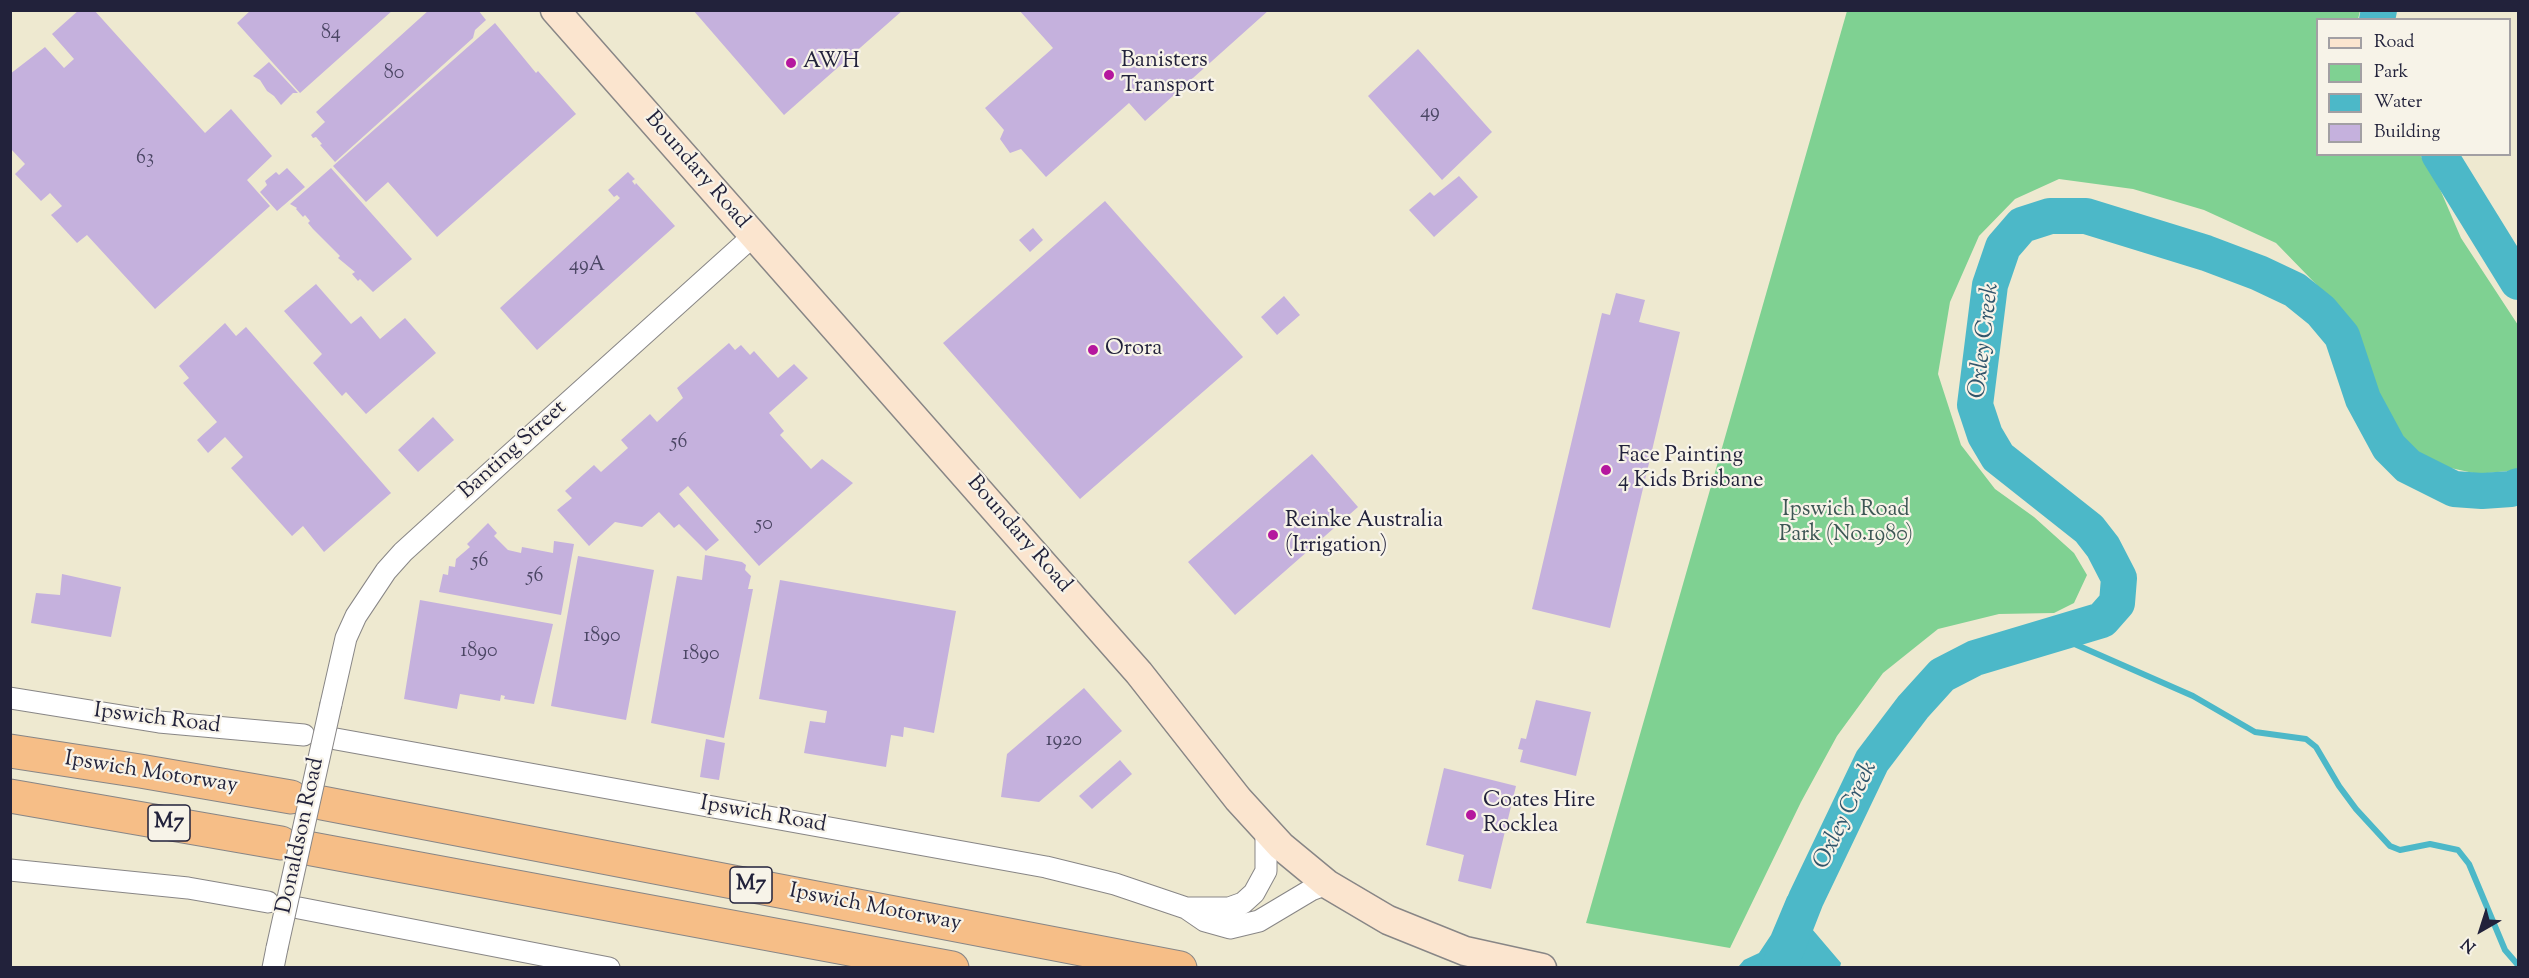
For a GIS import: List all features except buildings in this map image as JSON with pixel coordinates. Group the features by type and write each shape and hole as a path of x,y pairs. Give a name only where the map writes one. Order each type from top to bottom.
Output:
{"highway":[{"name":"Ipswich Motorway","path":"10,751 141,771 291,798"},
{"name":"Ipswich Motorway","path":"10,796 281,843"},
{"name":"Ipswich Motorway","path":"322,803 1180,968"},
{"name":"Ipswich Motorway","path":"312,849 952,968"}],"main road":[{"name":"Boundary Road","path":"555,10 1139,673 1266,831 1327,884 1388,920 1430,938 1490,958 1542,968"}],"street":[{"name":"Banting Street","path":"331,704 346,638 356,616 386,571 403,552 753,236"},
{"name":"Ipswich Road","path":"10,698 159,722 304,735"},
{"name":"Donaldson Road","path":"275,958 331,704"},
{"name":"Ipswich Road","path":"336,739 1046,867 1115,884 1186,908 1205,921 1218,926 1243,926 1259,921 1311,890 1327,884"},
{"name":"Ipswich Road","path":"1186,908 1229,908 1243,903 1254,894 1266,871 1266,831"},
{"path":"10,870 188,888 268,902"},
{"path":"299,908 609,968"}],"green space":[{"name":"Ipswich Road Park (No.1980)","path":"1847,11 2360,11 2358,18 2316,18 2316,156 2421,156 2436,180 2461,238 2518,325 2518,470 2478,474 2446,467 2426,460 2405,443 2389,424 2361,342 2345,314 2276,243 2204,210 2133,189 2059,179 2015,199 1979,236 1950,302 1938,374 1961,445 1995,489 2034,517 2074,553 2087,575 2074,603 2054,613 1999,614 1938,629 1883,673 1837,736 1801,802 1730,948 1586,923"}],"water":[{"name":"Oxley Creek","path":"1818,844 1844,855 1809,920 1812,929 1841,963 1840,967 1730,967 1739,966 1744,960 1759,953 1771,935 1787,897 1798,882"}],"waterway":[{"name":"Oxley Creek","path":"2377,18 2379,10"},
{"name":"Oxley Creek","path":"2440,156 2518,282"},
{"name":"Oxley Creek","path":"1779,968 1806,899 1872,761 1913,707 1942,675 1975,658 2102,620 2117,603 2119,578 2103,547 2089,529 1998,457 1985,435 1975,405 1990,285 2003,247 2022,225 2050,216 2086,216 2206,253 2259,273 2295,290 2321,311 2342,336 2363,399 2389,447 2408,466 2454,489 2482,491 2511,489 2518,486"},
{"path":"2054,635 2193,696 2255,732 2306,739 2316,747 2339,786 2356,809 2390,846 2400,850 2430,844 2458,850 2469,864 2505,950 2518,965"}],"place":[{"name":"AWH","path":"791,63"},
{"name":"Banisters Transport","path":"1109,75"},
{"name":"Orora","path":"1093,350"},
{"name":"Face Painting 4 Kids Brisbane","path":"1606,470"},
{"name":"Reinke Australia (Irrigation)","path":"1273,535"},
{"name":"Coates Hire Rocklea","path":"1471,815"}]}
